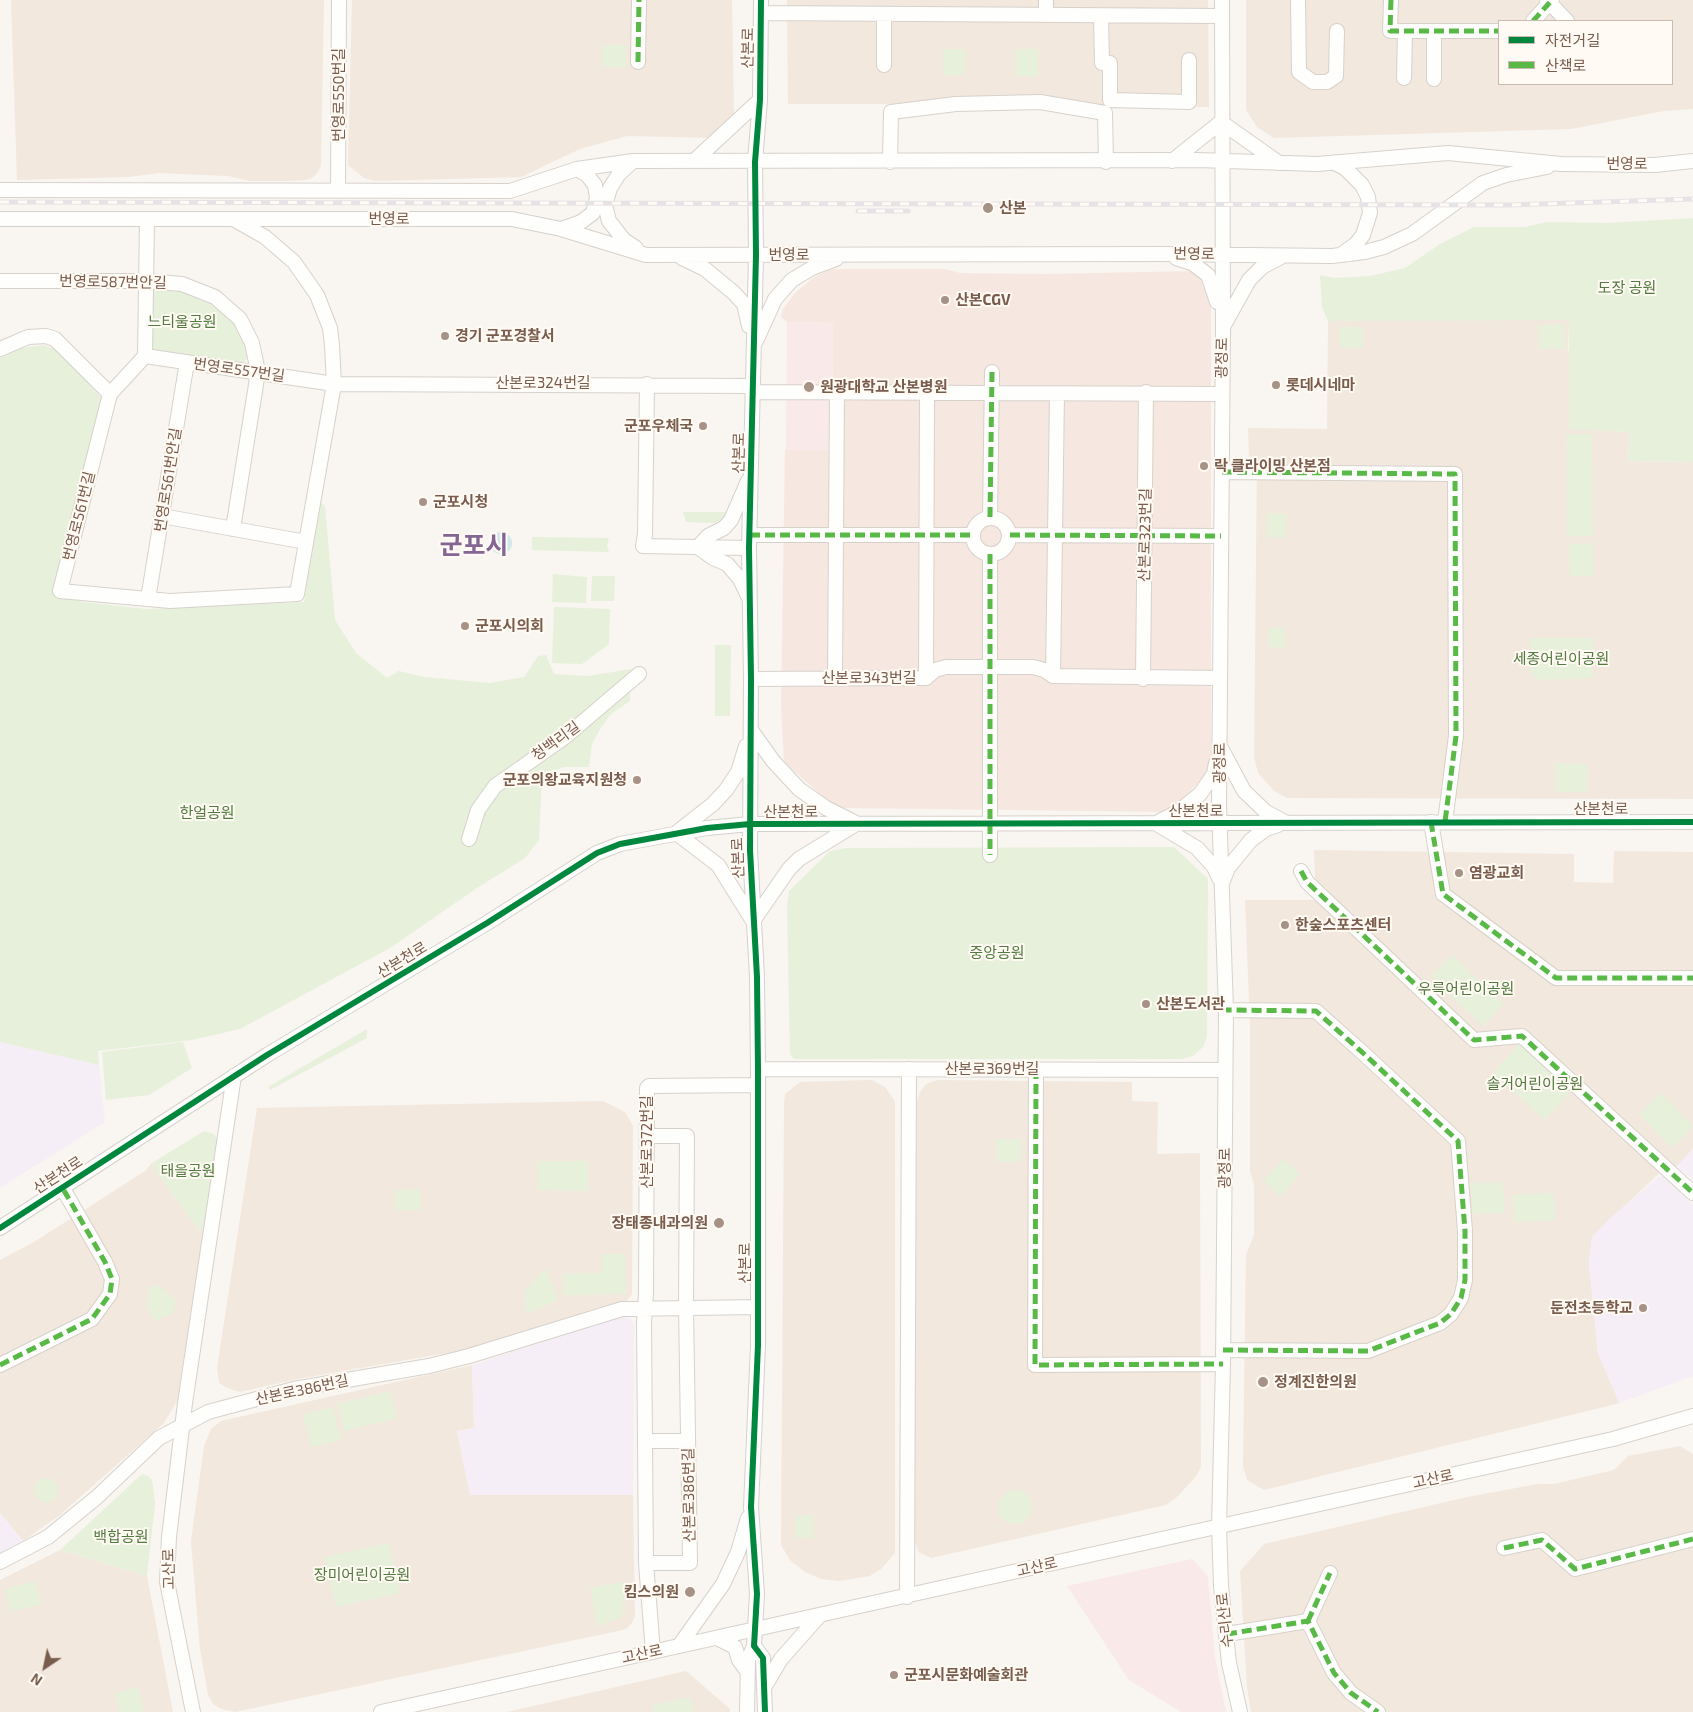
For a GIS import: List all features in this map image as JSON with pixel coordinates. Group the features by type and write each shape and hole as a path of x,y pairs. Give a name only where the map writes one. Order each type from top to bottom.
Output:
{"street":[{"name":"번영로550번길","path":"338,191 339,0"},
{"path":"638,62 639,0"},
{"path":"822,0 826,14"},
{"path":"1046,0 1046,15"},
{"name":"광정로","path":"1219,1526 1223,1357 1226,1010 1220,824 1223,328 1221,255 1222,0"},
{"path":"1298,0 1299,72 1313,82 1326,82 1336,76 1337,31"},
{"path":"1391,0 1390,31 1498,31"},
{"path":"1534,20 1550,1 1567,20"},
{"path":"761,7 826,14 1222,16"},
{"name":"산본로","path":"761,7 760,100 755,162 756,255 749,541 751,679 750,824 758,1069 758,1307 751,1507 757,1594 754,1646 763,1658 765,1712"},
{"path":"884,14 884,65"},
{"path":"1101,16 1102,63 1110,63 1110,100 1190,102 1190,60"},
{"path":"1404,78 1405,31"},
{"path":"1434,31 1434,79"},
{"path":"694,161 760,100"},
{"path":"890,162 891,112 956,104 1040,102 1106,112 1106,162"},
{"path":"1172,161 1221,122 1279,163"},
{"name":"번영로","path":"0,190 510,191 577,169 633,162 1172,161 1335,163 1448,153 1561,164 1655,165 1693,161"},
{"path":"633,162 619,174 610,188 604,205 609,221 624,240 646,255"},
{"path":"1335,163 1345,168 1362,185 1368,197 1370,212 1363,234 1356,244 1339,255"},
{"name":"번영로","path":"0,219 512,219 561,229 646,255 1339,255 1365,252 1384,247 1412,234 1483,183 1506,175 1561,164"},
{"path":"561,229 581,222 593,213 597,198 595,185 587,175 577,169"},
{"path":"145,356 147,218"},
{"path":"162,516 306,542 334,384 330,328 317,295 294,262 279,248 232,218"},
{"path":"1164,254 1192,263 1208,275 1215,291 1223,328"},
{"path":"673,255 690,260 705,269 734,293 744,304 753,346"},
{"path":"753,346 775,299 792,280 812,268 848,255"},
{"path":"1223,328 1249,280 1262,267 1283,256"},
{"name":"번영로587번안길","path":"0,280 146,281 182,284 201,290 230,308 247,331 258,372 233,529"},
{"path":"0,349 28,337 46,336 55,339 110,394"},
{"name":"번영로557번길","path":"145,356 334,384"},
{"name":"번영로561번길","path":"145,356 110,394 60,591 170,600 297,594 306,542"},
{"name":"번영로561번안길","path":"148,599 187,362"},
{"path":"990,517 992,372"},
{"name":"산본로324번길","path":"334,384 647,384 752,389"},
{"path":"647,384 645,534 643,546 698,547 749,541 836,536 972,535"},
{"path":"752,389 837,393 1057,394 1146,392 1222,394"},
{"name":"산본로323번길","path":"1144,679 1146,392"},
{"path":"835,678 837,393"},
{"path":"926,678 927,393"},
{"path":"1053,676 1057,394"},
{"path":"1222,472 1455,474 1456,736 1438,822 1443,894 1556,978 1693,978"},
{"path":"698,547 708,536 724,528 731,520 751,476"},
{"path":"990,517 1002,521 1010,535 1004,549 990,554 978,549 972,535 978,522 990,517"},
{"path":"1010,535 1221,536"},
{"path":"698,547 727,564 740,579 750,600"},
{"path":"990,554 990,854"},
{"name":"산본로343번길","path":"751,679 926,678 935,670 946,667 1033,667 1053,676 1144,679 1220,678"},
{"name":"청백리길","path":"469,840 478,810 495,786 565,737 639,674"},
{"path":"751,730 774,761 799,789 826,808 857,824"},
{"path":"751,730 738,772 726,790 713,804 676,833 718,865 753,921 794,864 857,824"},
{"path":"1220,745 1244,791 1266,812 1286,823"},
{"path":"1155,823 1178,812 1200,794 1214,774 1220,745"},
{"name":"산본천로","path":"0,1228 234,1076 487,923 596,853 620,844 676,833 750,824 1693,822"},
{"path":"1155,823 1197,848 1214,867 1221,884"},
{"path":"1221,884 1228,868 1251,840 1266,830 1286,823"},
{"path":"1302,871 1307,882 1474,1040 1522,1036 1693,1193"},
{"path":"1036,1069 1035,1365 1368,1351 1440,1323 1451,1314 1460,1298 1465,1280 1465,1241 1458,1142 1316,1011 1226,1010"},
{"name":"산본로369번길","path":"758,1069 1225,1070"},
{"path":"908,1597 909,1069"},
{"path":"182,1425 234,1076"},
{"name":"산본로372번길","path":"646,1308 646,1088 649,1086 758,1085"},
{"name":"산본로386번길","path":"646,1563 690,1563 686,1306 687,1136 647,1136"},
{"path":"0,1365 92,1318 110,1294 112,1278 105,1262 62,1187"},
{"name":"산본로386번길","path":"0,1562 48,1537 97,1497 159,1438 208,1412 294,1390 429,1366 476,1354 622,1309 686,1306 758,1307"},
{"path":"646,1308 646,1563 653,1652"},
{"name":"고산로","path":"381,1712 908,1597 1613,1439 1693,1416"},
{"name":"고산로","path":"182,1425 169,1537 166,1582 194,1712"},
{"path":"645,1442 688,1441"},
{"path":"679,1646 723,1584 738,1552 751,1507"},
{"name":"수리산로","path":"1219,1526 1221,1586 1229,1663 1240,1712"},
{"path":"1504,1548 1542,1540 1575,1568 1693,1539"},
{"path":"1330,1573 1308,1621 1319,1647 1334,1673 1351,1693 1378,1712"},
{"path":"764,1687 781,1659 820,1615"},
{"path":"1227,1634 1308,1621"},
{"path":"716,1638 735,1647 739,1660 747,1671"},
{"path":"747,1712 748,1660 754,1646"}],"shaded area":[{"path":"11,0 324,0 321,165 318,172 312,178 306,180 287,181 251,181 228,176 159,173 128,177 17,180"},
{"path":"352,0 732,0 734,116 713,138 627,136 580,149 521,177 375,181 364,178 348,165"},
{"path":"787,0 1208,0 1209,107 1106,107 957,98 892,104 788,104"},
{"path":"1246,0 1693,0 1693,109 1664,111 1571,129 1274,138 1257,127 1246,110"},
{"path":"832,269 946,269 960,273 1044,274 1196,271 1211,292 1211,768 1171,812 843,808 830,803 784,762 781,705 785,449 832,450 833,323 787,322 781,317 783,309 794,294 814,277"},
{"path":"1569,320 1568,349 1592,430 1630,432 1628,461 1693,462 1693,799 1287,798 1274,791 1258,773 1254,757 1257,461 1249,457 1248,428 1327,429 1328,321"},
{"name":"원광대학교 산본병원","path":"787,322 833,323 832,450 786,450"},
{"path":"1314,850 1574,854 1574,882 1613,883 1614,851 1693,852 1693,1149 1676,1167 1670,1163 1592,1237 1589,1263 1598,1353 1620,1403 1264,1490 1247,1480 1243,1466 1246,1255 1254,1235 1254,1185 1250,1171 1250,1025 1245,900 1315,900 1323,897 1315,880"},
{"path":"0,1042 99,1065 105,1122 0,1188"},
{"path":"872,1080 885,1087 895,1101 895,1553 881,1569 870,1576 839,1581 821,1579 805,1572 790,1560 781,1545 784,1104 785,1094 800,1082"},
{"path":"937,1080 1132,1082 1132,1101 1158,1102 1157,1154 1200,1153 1201,1466 1197,1475 1178,1496 1166,1505 931,1558 918,1552 913,1536 917,1101 920,1092 926,1084"},
{"path":"603,1101 625,1112 633,1126 632,1294 626,1302 606,1305 470,1349 303,1378 240,1392 219,1383 217,1368 257,1108"},
{"path":"1693,1149 1693,1179 1676,1167"},
{"path":"152,1163 158,1175 203,1235 177,1401 164,1423 60,1515 23,1541 0,1513 0,1260 34,1242 145,1171"},
{"name":"둔전초등학교","path":"1661,1175 1693,1205 1693,1376 1619,1403 1598,1353 1589,1263 1592,1237 1610,1218"},
{"path":"621,1316 631,1319 634,1325 633,1495 470,1495 457,1431 474,1428 472,1365"},
{"path":"472,1365 474,1428 457,1431 470,1495 633,1495 635,1616 632,1623 626,1629 618,1631 235,1712 221,1709 213,1704 208,1695 200,1649 191,1541 204,1446 211,1429 221,1421"},
{"path":"1680,1446 1693,1454 1693,1712 1251,1712 1247,1687 1240,1571 1264,1544 1467,1497 1538,1484 1554,1484 1614,1470 1628,1456"},
{"path":"0,1513 23,1541 0,1553"},
{"path":"60,1550 147,1576 173,1712 0,1712 0,1580"},
{"path":"1192,1559 1208,1576 1215,1657 1226,1712 1181,1712 1129,1680 1067,1586"},
{"path":"686,1671 730,1709 730,1712 507,1712"}],"green space":[{"path":"602,45 626,45 626,67 602,67"},
{"path":"943,49 965,49 965,75 943,75"},
{"path":"1015,49 1038,49 1038,76 1015,76"},
{"name":"도장 공원","path":"1693,218 1693,462 1628,461 1630,432 1569,429 1569,320 1328,321 1322,307 1320,275 1334,278 1370,276 1405,268 1440,244 1474,227 1525,227 1547,222 1609,223"},
{"name":"느티울공원","path":"177,286 211,299 236,322 247,345 247,358 243,363 147,349 149,287"},
{"path":"1564,324 1565,349 1539,349 1538,325"},
{"path":"1340,327 1363,327 1363,348 1340,347"},
{"name":"한얼공원","path":"44,345 58,350 102,399 53,595 83,602 146,609 304,602 321,502 325,506 335,620 356,653 387,678 399,671 424,677 490,683 524,677 538,656 546,655 554,674 588,676 631,669 630,701 611,714 600,729 592,744 589,767 564,767 542,776 539,840 525,858 477,888 390,948 240,1029 192,1040 98,1051 99,1065 0,1042 0,358 19,348"},
{"path":"1566,434 1592,434 1593,536 1567,536"},
{"path":"683,512 726,512 723,519 715,523 686,522"},
{"path":"1267,513 1286,514 1285,538 1266,537"},
{"path":"532,537 609,538 607,545 609,552 532,550"},
{"path":"1593,543 1593,576 1570,576 1569,544"},
{"path":"553,574 587,577 586,603 552,602"},
{"path":"592,576 615,576 614,601 591,601"},
{"path":"554,607 610,609 609,644 582,664 552,663"},
{"path":"1269,627 1285,628 1284,648 1269,647"},
{"name":"세종어린이공원","path":"1530,638 1593,638 1593,678 1539,680 1530,673"},
{"path":"715,645 731,645 730,716 715,716"},
{"path":"1555,763 1588,764 1587,792 1555,792"},
{"name":"중앙공원","path":"1174,847 1208,879 1207,1037 1203,1047 1193,1056 1181,1059 794,1059 790,1054 787,906 789,891 830,851 846,848"},
{"name":"우륵어린이공원","path":"1452,955 1503,1004 1483,1026 1431,977"},
{"path":"367,1029 367,1038 270,1090 268,1087"},
{"path":"183,1042 192,1068 149,1095 106,1100 102,1052"},
{"name":"솔거어린이공원","path":"1519,1044 1571,1091 1545,1120 1493,1073"},
{"path":"1661,1093 1693,1126 1672,1148 1639,1114"},
{"name":"태을공원","path":"204,1131 214,1134 218,1140 203,1235 158,1175 152,1163"},
{"path":"997,1139 1021,1139 1021,1162 997,1162"},
{"path":"1283,1159 1300,1174 1280,1196 1263,1181"},
{"path":"538,1161 588,1161 588,1191 538,1190"},
{"path":"1503,1182 1505,1213 1473,1214 1471,1183"},
{"path":"420,1189 420,1210 396,1210 395,1190"},
{"path":"1554,1193 1555,1220 1515,1222 1513,1195"},
{"path":"602,1254 625,1254 626,1294 563,1295 563,1274 602,1273"},
{"path":"545,1268 558,1300 526,1314 525,1291"},
{"path":"158,1284 176,1301 173,1313 155,1321 146,1307 149,1289"},
{"path":"390,1391 397,1418 344,1431 337,1404"},
{"path":"332,1407 341,1440 312,1447 303,1415"},
{"name":"백합공원","path":"142,1474 152,1480 155,1504 147,1576 60,1550"},
{"path":"46,1478 55,1481 58,1490 55,1499 46,1502 37,1499 34,1490 37,1481"},
{"path":"1015,1490 1022,1491 1027,1495 1031,1500 1031,1514 1027,1519 1022,1523 1015,1524 1008,1523 1003,1519 999,1514 998,1507 999,1500 1003,1495 1008,1491"},
{"path":"796,1515 813,1515 814,1538 796,1538"},
{"name":"장미어린이공원","path":"389,1543 400,1593 336,1607 325,1557"},
{"path":"35,1581 41,1604 11,1612 5,1589"},
{"path":"625,1582 622,1617 597,1626 590,1588"},
{"path":"138,1687 144,1712 120,1712 115,1693"},
{"path":"690,1697 694,1712 654,1712 652,1705"}],"water":[{"path":"501,532 509,535 512,543 509,551 501,554 493,551 490,543 493,535"}],"railway":[{"path":"0,202 1509,205 1693,199"},
{"path":"858,211 908,211"}],"marked path":[{"path":"638,62 639,0"},
{"path":"1391,0 1390,31 1498,31"},
{"path":"1534,20 1552,0"},
{"path":"990,517 992,372"},
{"path":"1222,472 1455,474 1456,736 1445,822"},
{"path":"750,535 972,535"},
{"path":"1010,535 1221,536"},
{"path":"990,554 990,855"},
{"path":"1431,822 1443,894 1556,978 1693,978"},
{"path":"1301,871 1307,882 1474,1040 1522,1036 1693,1193"},
{"path":"1223,1350 1368,1351 1440,1323 1451,1314 1461,1298 1465,1280 1465,1231 1458,1141 1316,1011 1226,1010"},
{"path":"1036,1069 1035,1365 1223,1364"},
{"path":"0,1365 92,1319 110,1294 112,1279 105,1262 62,1187"},
{"path":"1504,1548 1542,1540 1575,1569 1693,1539"},
{"path":"1308,1621 1330,1573"},
{"path":"1227,1634 1308,1621 1334,1673 1351,1693 1378,1712"}],"cycle path":[{"path":"761,0 760,100 755,162 756,255 749,548 751,679 750,850 757,977 758,1069 758,1345 751,1507 757,1594 754,1646 763,1658 765,1712"},
{"path":"0,1228 267,1055 487,923 597,853 620,844 707,828 750,824 1693,822"}],"place":[{"name":"산본","path":"988,208"},
{"name":"산본CGV","path":"945,300"},
{"name":"경기 군포경찰서","path":"445,336"},
{"name":"롯데시네마","path":"1276,385"},
{"name":"원광대학교 산본병원","path":"809,387"},
{"name":"군포우체국","path":"703,426"},
{"name":"락 클라이밍 산본점","path":"1204,466"},
{"name":"군포시청","path":"423,502"},
{"name":"군포시의회","path":"465,626"},
{"name":"군포의왕교육지원청","path":"637,780"},
{"name":"염광교회","path":"1459,873"},
{"name":"한숲스포츠센터","path":"1285,925"},
{"name":"산본도서관","path":"1146,1004"},
{"name":"장태종내과의원","path":"719,1223"},
{"name":"둔전초등학교","path":"1643,1308"},
{"name":"정계진한의원","path":"1263,1382"},
{"name":"킴스의원","path":"690,1592"},
{"name":"군포시문화예술회관","path":"894,1675"}],"district":[{"name":"군포시","path":"474,546"}]}
